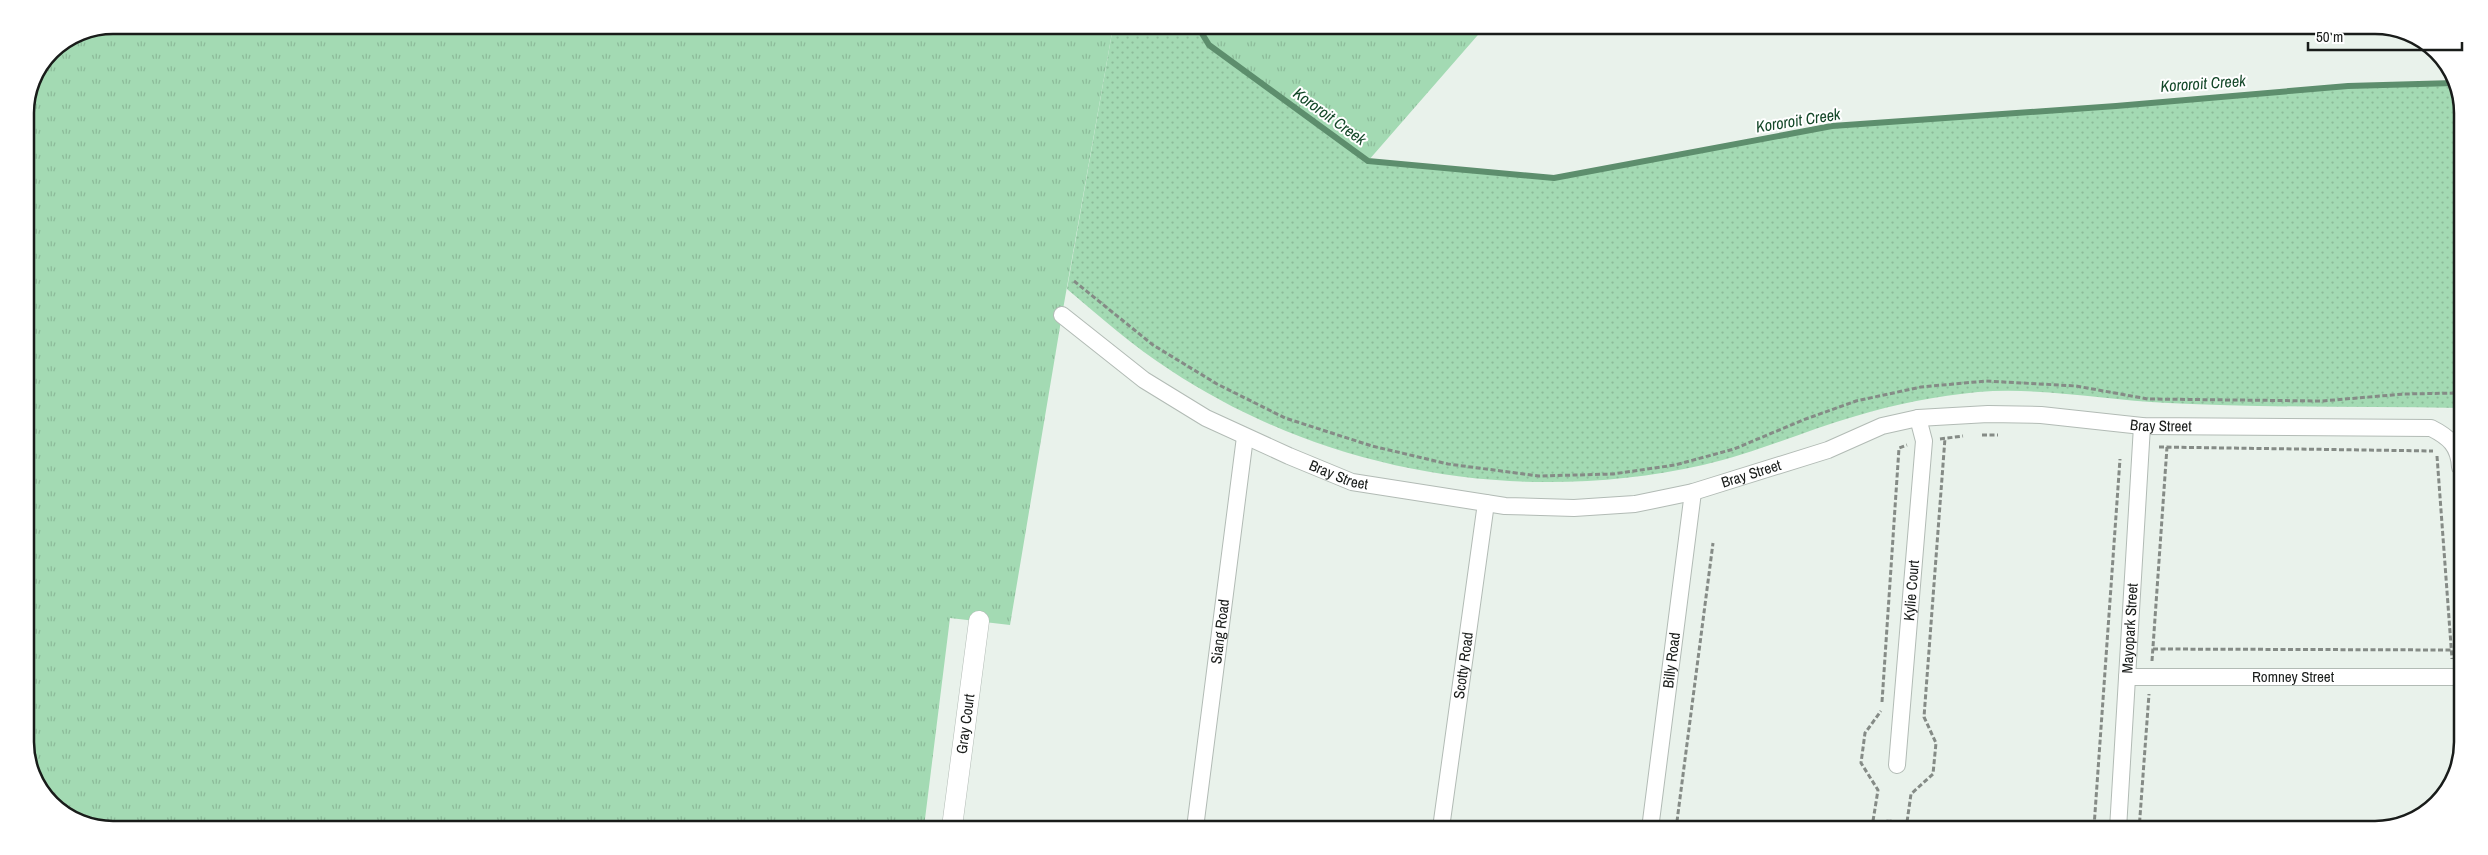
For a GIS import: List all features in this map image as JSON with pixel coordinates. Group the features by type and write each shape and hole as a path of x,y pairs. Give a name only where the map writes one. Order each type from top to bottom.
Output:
{"street":[{"name":"Bray Street","path":"1062,316 1144,380 1206,418 1245,437 1352,482 1506,506 1574,508 1636,504 1693,492 1828,450 1882,426 1918,418 1988,414 2041,416 2142,426 2431,428 2448,436 2454,448"},
{"name":"Kylie Court","path":"1897,764 1924,441 1918,418"},
{"name":"Mayopark Street","path":"2119,821 2142,426"},
{"name":"Siang Road","path":"1195,821 1245,437"},
{"name":"Billy Road","path":"1651,821 1693,492"},
{"name":"Scotty Road","path":"1442,821 1486,503"},
{"name":"Gray Court","path":"953,821 979,621"},
{"name":"Romney Street","path":"2127,677 2454,678"}],"path":[{"path":"1074,281 1153,345 1217,384 1285,418 1372,446 1448,464 1539,476 1613,474 1676,465 1734,449 1856,400 1921,387 1986,381 2076,386 2148,400 2322,401 2404,394 2454,394"},
{"path":"1907,821 1911,794 1933,774 1936,743 1924,717 1945,438"},
{"path":"2140,821 2167,447"},
{"path":"2094,821 2120,453"},
{"path":"1677,821 1713,543"},
{"path":"2153,649 2452,650"}],"green space":[{"path":"112,34 1112,34 1010,625 950,618 925,821 102,821 87,817 69,808 57,798 44,782 36,763 34,748 34,112 35,97 47,69 69,47 82,40 97,35"},
{"path":"1112,34 1202,34 1209,45 1368,161 1554,178 1832,126 2116,106 2348,86 2448,83 2452,92 2454,107 2454,408 2204,405 2049,392 1978,392 1901,404 1837,422 1761,448 1703,465 1634,477 1565,482 1496,480 1427,472 1359,456 1294,434 1230,405 1170,370 1117,331 1067,289"},
{"path":"1202,34 1479,34 1368,161 1209,45"}],"waterway":[{"name":"Kororoit Creek","path":"1202,34 1209,45 1368,161 1554,178 1832,126 2116,106 2348,86 2448,83"}]}
